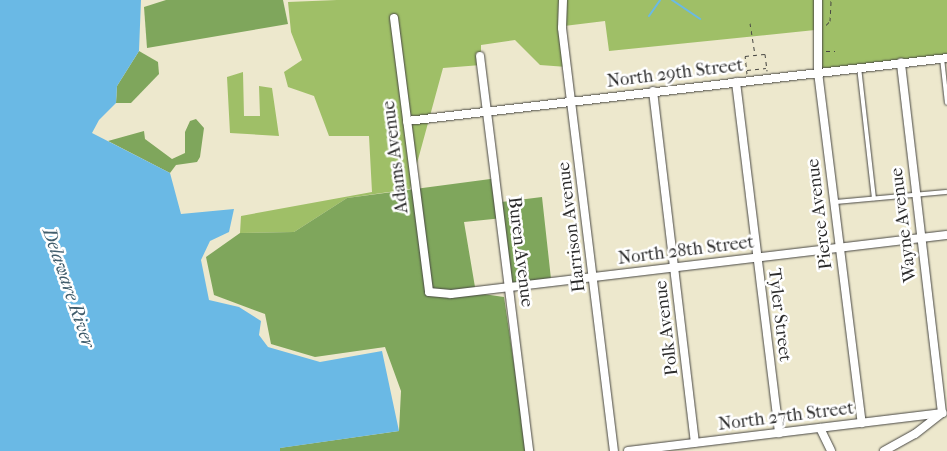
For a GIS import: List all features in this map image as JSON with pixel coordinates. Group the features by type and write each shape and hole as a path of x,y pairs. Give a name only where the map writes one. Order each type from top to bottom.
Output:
{"street":[{"name":"Harrison Avenue","path":"563,0 562,28 573,101 614,451"},
{"name":"Pierce Avenue","path":"818,0 818,72 862,423"},
{"name":"Adams Avenue","path":"394,18 429,292"},
{"name":"Buren Avenue","path":"480,56 529,451"},
{"name":"North 29th Street","path":"407,121 944,58"},
{"name":"Wayne Avenue","path":"901,62 920,238 945,413"},
{"name":"Tyler Street","path":"739,81 757,258 779,433"},
{"name":"Polk Avenue","path":"653,92 695,443"},
{"name":"North 28th Street","path":"429,292 451,294 947,235"},
{"name":"North 27th Street","path":"628,451 665,449 695,443 945,413"},
{"path":"884,451 915,434 945,413"},
{"path":"820,428 831,451"}],"lane":[{"path":"944,58 947,103"},
{"path":"859,67 874,198"},
{"path":"834,202 947,192"}],"path":[{"path":"824,30 830,17 831,0"},
{"path":"830,17 835,17"},
{"path":"750,23 755,55"},
{"path":"824,44 824,51 835,51"},
{"path":"739,81 746,70 745,56 765,54 767,73"},
{"path":"746,70 766,67"}],"green space":[{"path":"166,0 283,0 288,24 147,48 144,7"},
{"path":"337,0 947,0 947,57 815,72 815,30 609,51 605,21 564,26 567,67 540,65 515,40 481,45 481,65 443,68 410,189 347,198 294,232 240,233 241,216 372,192 369,136 329,136 314,96 288,87 284,72 302,60 291,32 288,2"},
{"path":"139,51 158,62 159,74 131,103 116,103 117,86"},
{"path":"243,72 244,116 260,116 259,86 272,88 279,136 230,133 227,77"},
{"path":"196,119 204,128 200,157 197,162 176,165 170,173 108,141 144,131 145,139 172,159 185,153 185,132 190,121"},
{"path":"498,178 501,202 542,197 551,279 511,284 503,218 464,222 476,293 504,297 527,451 280,451 279,448 399,431 401,391 385,347 315,357 271,344 265,314 214,295 206,257 240,233 294,232 347,198"}],"water":[{"name":"Delaware River","path":"0,0 141,0 139,51 117,86 116,103 99,120 92,133 170,173 181,214 234,209 229,232 210,241 201,260 209,300 239,307 261,321 259,335 268,347 320,362 382,351 399,431 280,448 280,451 0,451"}],"waterway":[{"path":"649,16 660,0"},
{"path":"672,0 700,19"}]}
